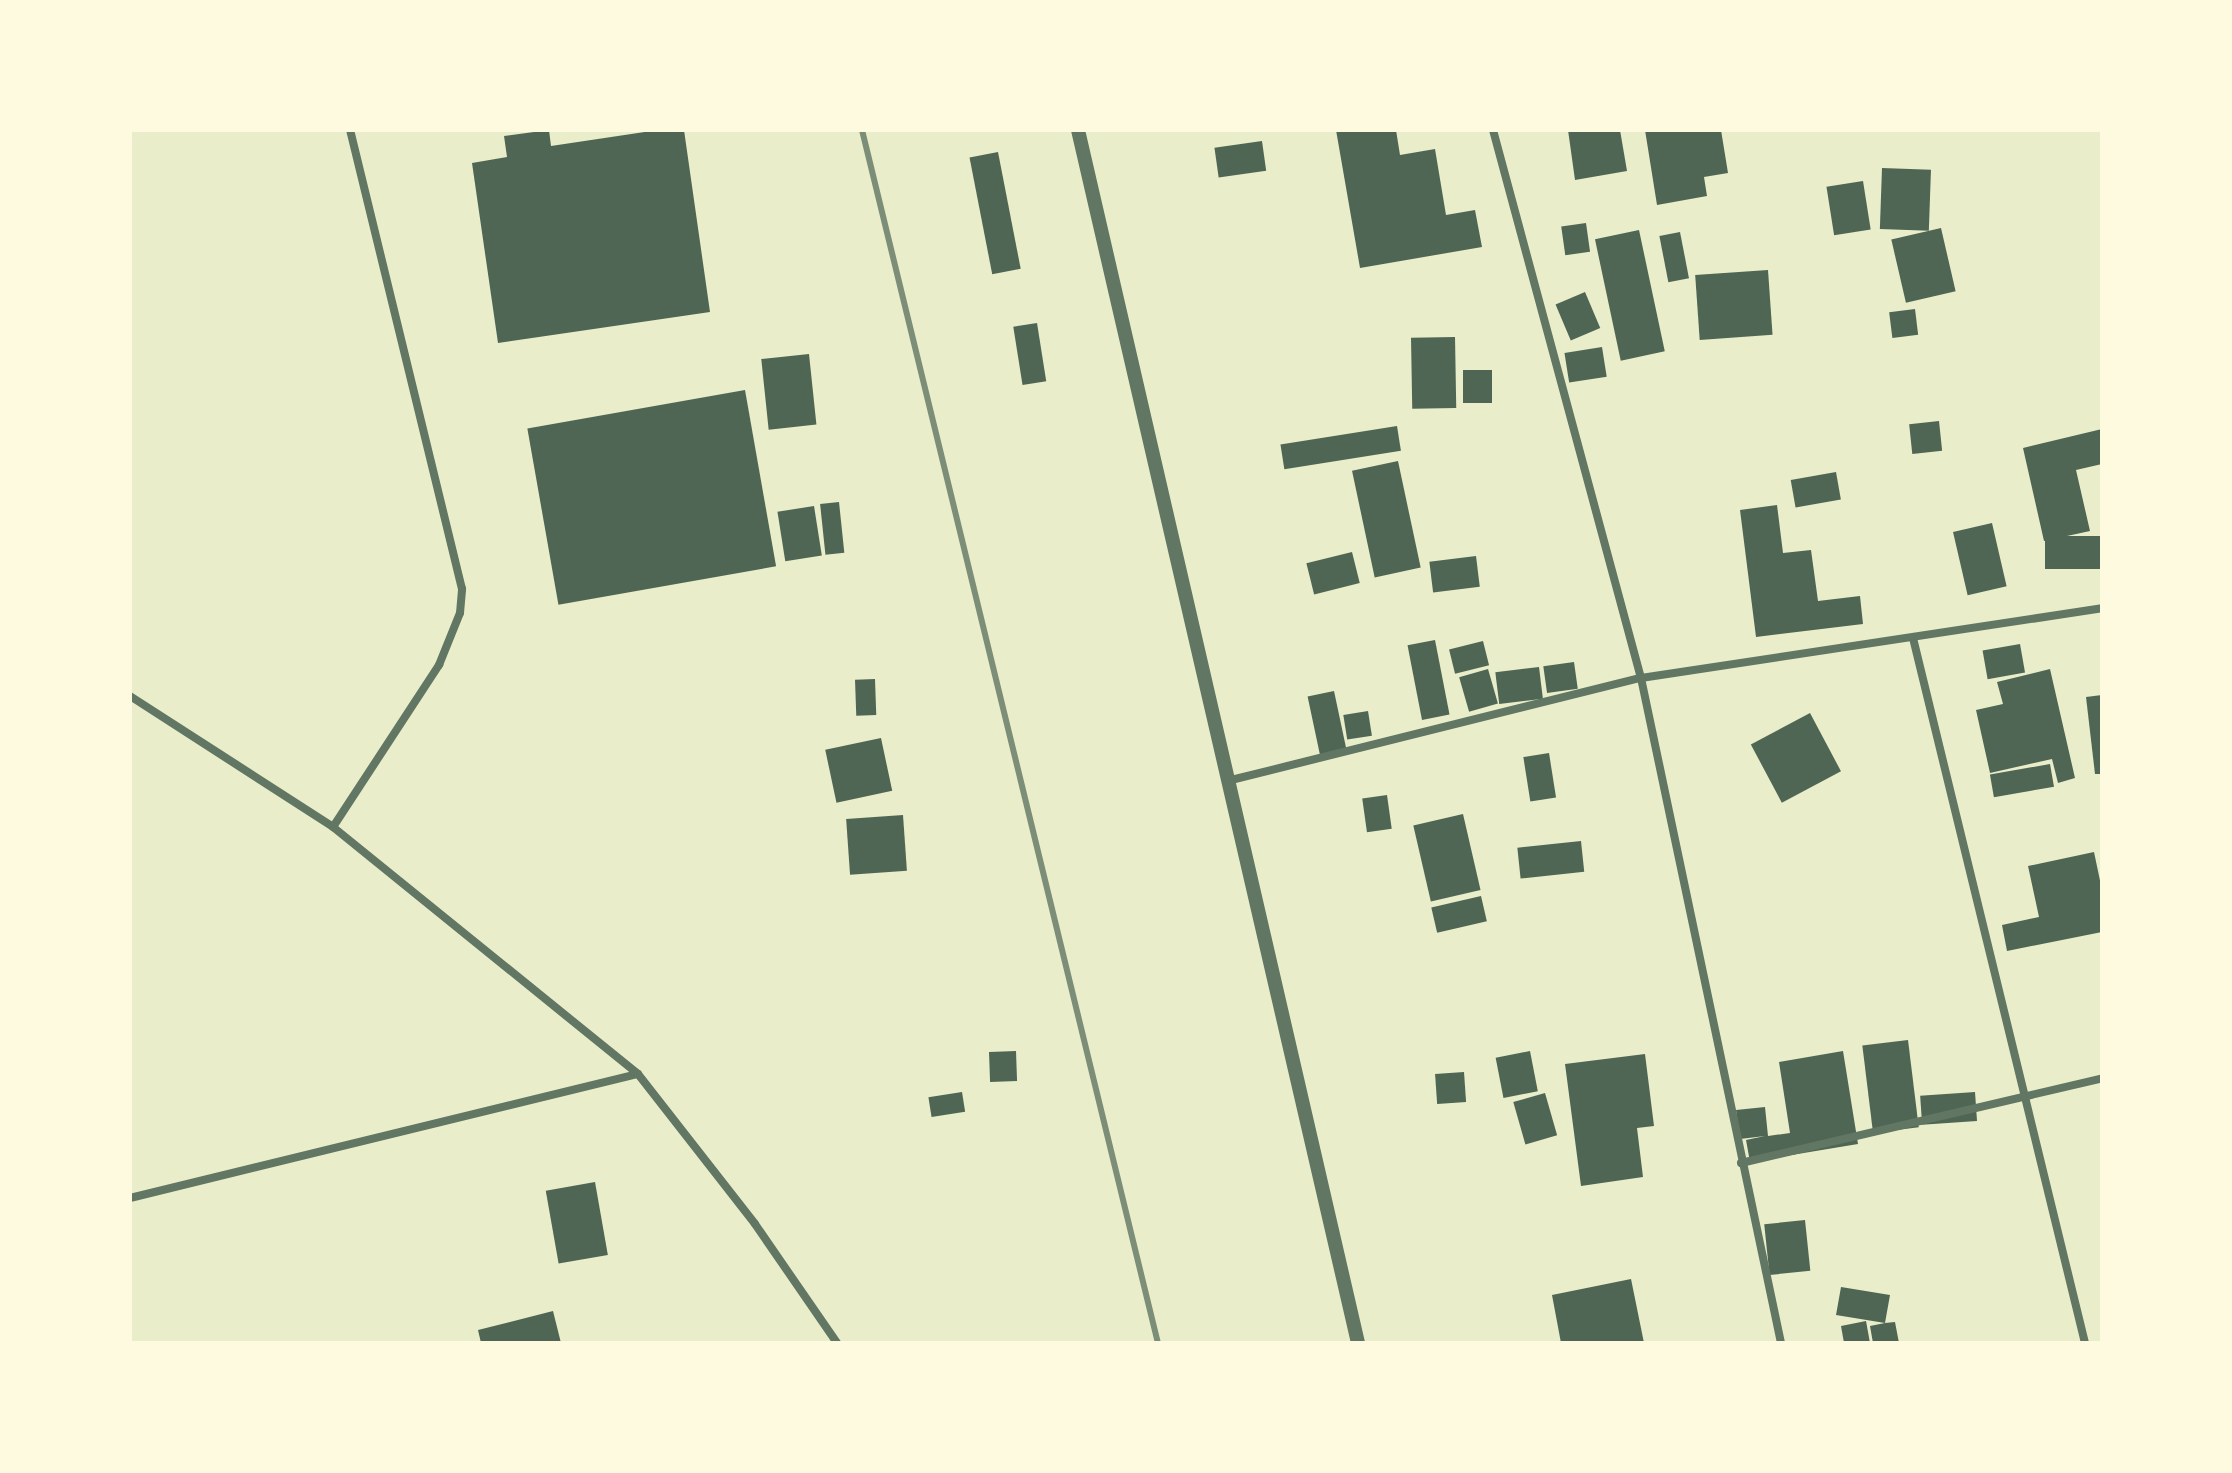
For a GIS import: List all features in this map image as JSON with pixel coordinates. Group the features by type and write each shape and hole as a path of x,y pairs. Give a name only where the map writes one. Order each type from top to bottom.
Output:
{"street":[{"path":"333,827 439,665 460,613 462,589 459,566 350,130"},
{"path":"1078,130 1358,1343"},
{"path":"1493,130 1641,678 1781,1343"},
{"path":"1226,781 1641,678 2102,608"},
{"path":"1913,638 2085,1343"},
{"path":"130,696 333,827 638,1074 755,1224 837,1343"},
{"path":"130,1198 638,1074"},
{"path":"1741,1163 2102,1078"}],"building":[{"path":"549,130 551,146 658,130 684,130 710,312 498,343 472,163 507,157 504,136"},
{"path":"1336,130 1396,130 1400,155 1435,149 1446,215 1475,210 1482,247 1360,268"},
{"path":"1568,130 1620,130 1627,171 1575,180"},
{"path":"1645,130 1721,130 1728,173 1704,177 1707,196 1657,205"},
{"path":"1262,141 1266,171 1219,177 1214,148"},
{"path":"998,152 1021,269 992,274 970,158"},
{"path":"1882,168 1931,170 1929,231 1880,229"},
{"path":"1863,181 1871,229 1834,235 1826,187"},
{"path":"1586,223 1590,252 1565,255 1561,226"},
{"path":"1941,228 1956,291 1906,303 1891,239"},
{"path":"1639,230 1665,351 1621,361 1595,239"},
{"path":"1680,232 1689,278 1668,282 1659,236"},
{"path":"1768,270 1773,335 1700,340 1695,275"},
{"path":"1585,292 1600,328 1571,340 1556,305"},
{"path":"1915,309 1918,335 1892,338 1889,312"},
{"path":"1037,323 1046,381 1023,385 1013,327"},
{"path":"1455,337 1456,408 1412,409 1411,338"},
{"path":"1602,347 1607,377 1569,383 1564,353"},
{"path":"809,354 816,425 769,430 761,359"},
{"path":"1463,370 1492,370 1492,403 1463,403"},
{"path":"745,390 776,566 558,605 527,428"},
{"path":"1939,421 1942,451 1912,454 1909,424"},
{"path":"1397,426 1401,451 1284,469 1280,444"},
{"path":"2102,429 2102,464 2076,470 2090,531 2044,541 2023,448"},
{"path":"1398,461 1421,568 1375,577 1352,471"},
{"path":"1836,472 1841,500 1796,508 1791,480"},
{"path":"839,502 844,553 825,555 820,504"},
{"path":"1777,505 1783,553 1811,550 1818,601 1860,596 1863,624 1756,637 1740,510"},
{"path":"814,506 822,555 785,561 777,512"},
{"path":"1992,523 2007,586 1968,595 1953,532"},
{"path":"2045,536 2102,536 2102,569 2045,569"},
{"path":"1352,552 1360,583 1314,594 1306,563"},
{"path":"1476,556 1480,587 1433,592 1429,562"},
{"path":"1435,640 1450,715 1422,720 1408,645"},
{"path":"1483,641 1489,665 1455,674 1449,649"},
{"path":"2020,644 2025,673 1988,679 1983,651"},
{"path":"1574,662 1578,689 1547,693 1543,666"},
{"path":"1539,667 1543,699 1499,704 1495,672"},
{"path":"1488,669 1498,704 1469,712 1459,677"},
{"path":"2050,669 2075,778 2058,783 2052,759 1990,773 1976,710 2003,704 1997,682"},
{"path":"875,679 876,715 856,716 855,680"},
{"path":"1334,691 1346,750 1320,755 1308,697"},
{"path":"2102,695 2102,774 2095,774 2086,697"},
{"path":"1368,711 1372,736 1347,740 1343,715"},
{"path":"1810,713 1841,771 1782,803 1751,744"},
{"path":"881,738 892,791 836,803 825,750"},
{"path":"1549,753 1556,797 1530,802 1523,757"},
{"path":"2050,764 2054,787 1994,797 1990,775"},
{"path":"1387,795 1392,829 1367,832 1362,798"},
{"path":"1463,814 1481,890 1431,901 1413,825"},
{"path":"903,815 907,871 850,875 846,819"},
{"path":"1581,841 1584,872 1521,879 1517,848"},
{"path":"2094,852 2102,890 2102,932 2007,951 2002,925 2039,917 2028,866"},
{"path":"1481,896 1487,921 1437,933 1431,907"},
{"path":"1908,1040 1919,1127 1873,1133 1862,1046"},
{"path":"1016,1051 1017,1081 990,1082 989,1052"},
{"path":"1530,1051 1538,1091 1503,1098 1496,1058"},
{"path":"1843,1051 1858,1144 1750,1162 1746,1140 1765,1136 1740,1139 1736,1110 1765,1107 1768,1136 1790,1133 1779,1062"},
{"path":"1645,1054 1654,1126 1637,1128 1643,1177 1581,1186 1565,1064"},
{"path":"1464,1072 1466,1102 1437,1104 1435,1074"},
{"path":"962,1092 965,1112 932,1117 928,1097"},
{"path":"1975,1092 1977,1121 1922,1125 1920,1096"},
{"path":"1545,1093 1557,1135 1525,1144 1513,1102"},
{"path":"595,1182 608,1255 559,1264 546,1191"},
{"path":"1805,1220 1810,1271 1770,1275 1764,1224"},
{"path":"1631,1279 1644,1343 1561,1343 1552,1295"},
{"path":"1841,1287 1890,1295 1885,1323 1836,1315"},
{"path":"553,1311 561,1343 481,1343 478,1330"},
{"path":"1866,1321 1870,1343 1844,1343 1841,1326"},
{"path":"1895,1322 1899,1343 1873,1343 1870,1326"}],"railway":[{"path":"862,130 1158,1343"}]}
